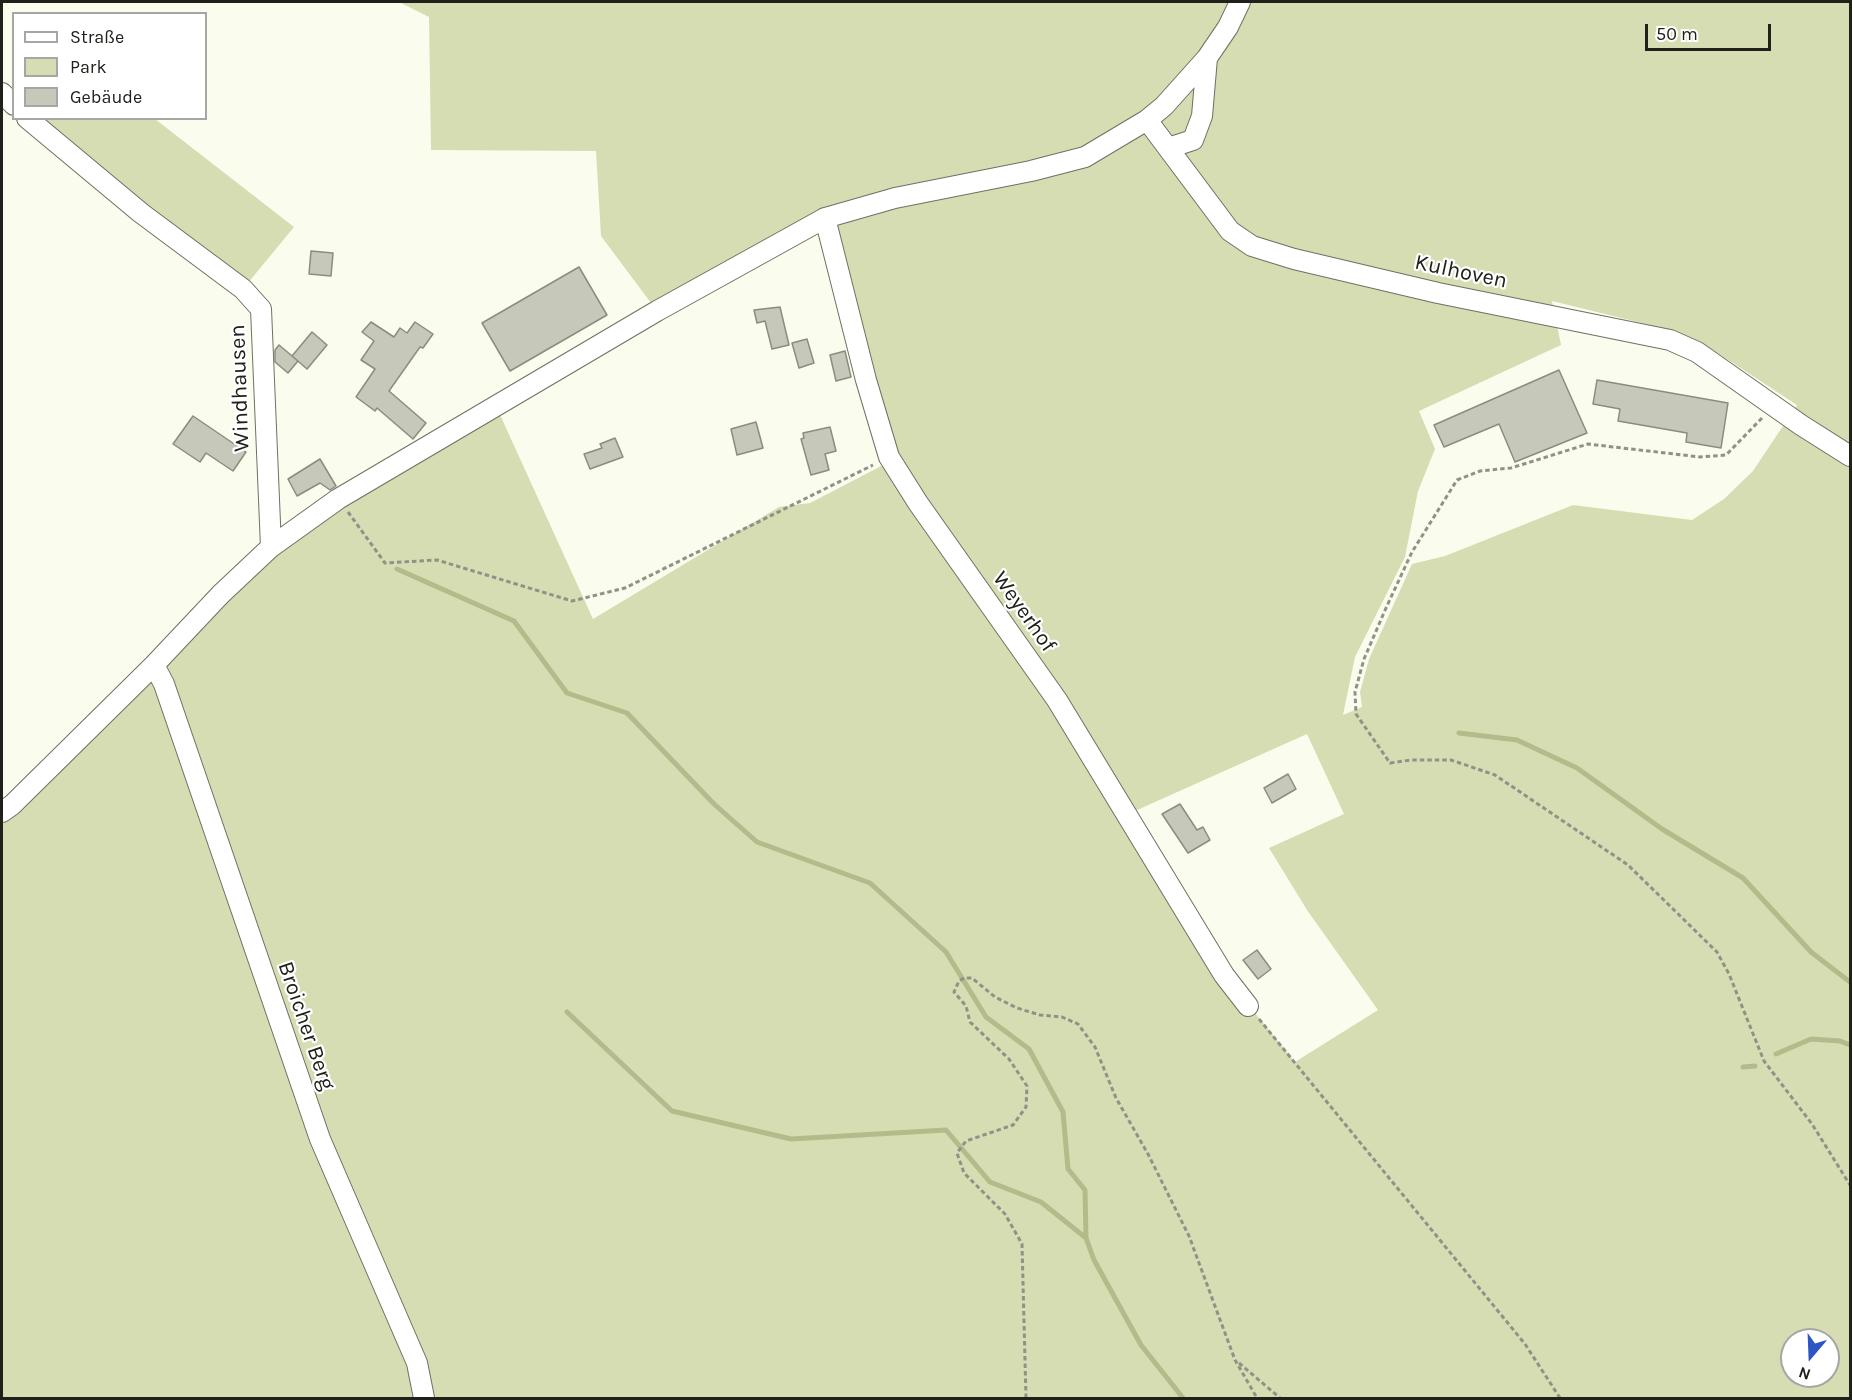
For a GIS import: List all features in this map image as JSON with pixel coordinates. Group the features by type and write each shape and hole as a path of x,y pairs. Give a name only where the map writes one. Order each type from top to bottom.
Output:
{"street":[{"path":"2,812 12,805 154,665 221,594 271,547 338,499 667,306 825,218 895,198 1031,171 1085,157 1147,120 1164,106 1207,58 1228,27 1240,2"},
{"path":"1168,148 1193,140 1202,116 1207,58"},
{"name":"Windhausen","path":"29,120 141,213 243,289 261,309 271,547"},
{"name":"Kulhoven","path":"1147,120 1230,231 1252,246 1294,259 1438,292 1670,340 1697,352 1801,425 1851,456"},
{"name":"Weyerhof","path":"825,218 866,380 889,457 918,503 1057,700 1224,975 1248,1006"},
{"name":"Broicher Berg","path":"154,665 164,684 320,1139 417,1363 424,1398"}],"path":[{"path":"1774,405 1726,455 1700,457 1588,444 1511,468 1480,471 1457,480 1412,552 1386,608 1361,670 1355,692 1356,714 1390,763 1411,760 1451,760 1495,775 1628,865 1717,952 1729,974 1764,1061 1812,1124 1851,1185"},
{"path":"338,499 385,563 437,560 572,601 625,588 889,457"},
{"path":"1026,1397 1022,1244 1005,1214 964,1173 957,1153 966,1141 1013,1125 1026,1107 1027,1086 1009,1059 970,1022 966,1006 954,992 963,978 972,978 995,997 1017,1008 1040,1015 1062,1017 1078,1024 1095,1047 1116,1098 1148,1154 1189,1236 1235,1360 1257,1398"},
{"path":"1248,1006 1525,1344 1560,1398"},
{"path":"1235,1360 1280,1398"}],"green space":[{"path":"399,2 1850,2 1850,1398 2,1398 2,812 12,805 154,665 221,594 271,547 338,499 496,406 593,619 779,507 810,503 885,464 825,218 945,186 887,195 810,219 657,311 601,236 596,151 431,150 429,17","holes":["1302,253 1376,270 1381,290 1286,267","1552,301 1646,324 1701,342 1797,405 1753,471 1724,499 1692,520 1573,505 1445,556 1412,564 1369,659 1360,692 1362,707 1343,715 1355,657 1405,557 1418,491 1435,449 1419,411 1561,345","1307,734 1344,814 1269,848 1307,910 1378,1010 1295,1062 1224,975 1126,815"]},
{"path":"28,120 156,120 294,227 243,289"}],"building":[{"path":"311,251 333,253 331,276 309,274"},
{"path":"579,267 607,315 510,371 482,323"},
{"path":"780,307 789,345 772,349 765,321 757,323 754,310"},
{"path":"371,322 394,337 400,328 407,333 415,322 433,334 423,348 420,347 389,391 426,423 413,439 377,408 375,411 356,397 375,369 361,360 374,341 362,332"},
{"path":"312,332 327,345 307,369 292,356"},
{"path":"807,339 814,363 799,368 792,343"},
{"path":"279,345 298,361 288,373 275,362 275,350"},
{"path":"845,351 851,377 836,381 830,355"},
{"path":"1559,370 1587,433 1515,462 1499,424 1444,447 1434,425"},
{"path":"1597,380 1728,403 1721,448 1686,442 1687,433 1618,421 1620,409 1593,404"},
{"path":"193,416 246,452 233,471 206,453 200,462 173,444"},
{"path":"756,422 763,448 737,455 731,429"},
{"path":"830,427 836,451 825,454 829,470 811,475 801,439 804,438 803,433"},
{"path":"615,438 623,457 590,469 584,454 602,448 600,444"},
{"path":"320,459 336,486 330,490 320,483 297,496 288,479"},
{"path":"1288,774 1296,789 1272,803 1264,788"},
{"path":"1180,804 1197,830 1203,827 1210,840 1188,853 1162,814"},
{"path":"1257,950 1271,969 1258,979 1243,960"}],"waterway":[{"path":"397,569 514,621 567,693 627,713 714,804 757,842 870,883 946,952 986,1017 1029,1049 1063,1112 1068,1169 1085,1190 1086,1238"},
{"path":"1459,733 1517,740 1577,768 1662,829 1743,878 1811,952 1850,982"},
{"path":"567,1012 672,1111 791,1139 946,1130 990,1182 1041,1202 1086,1238 1094,1260 1141,1345 1183,1398"},
{"path":"1776,1054 1811,1039 1840,1041 1850,1045"},
{"path":"1743,1067 1755,1066"}]}
